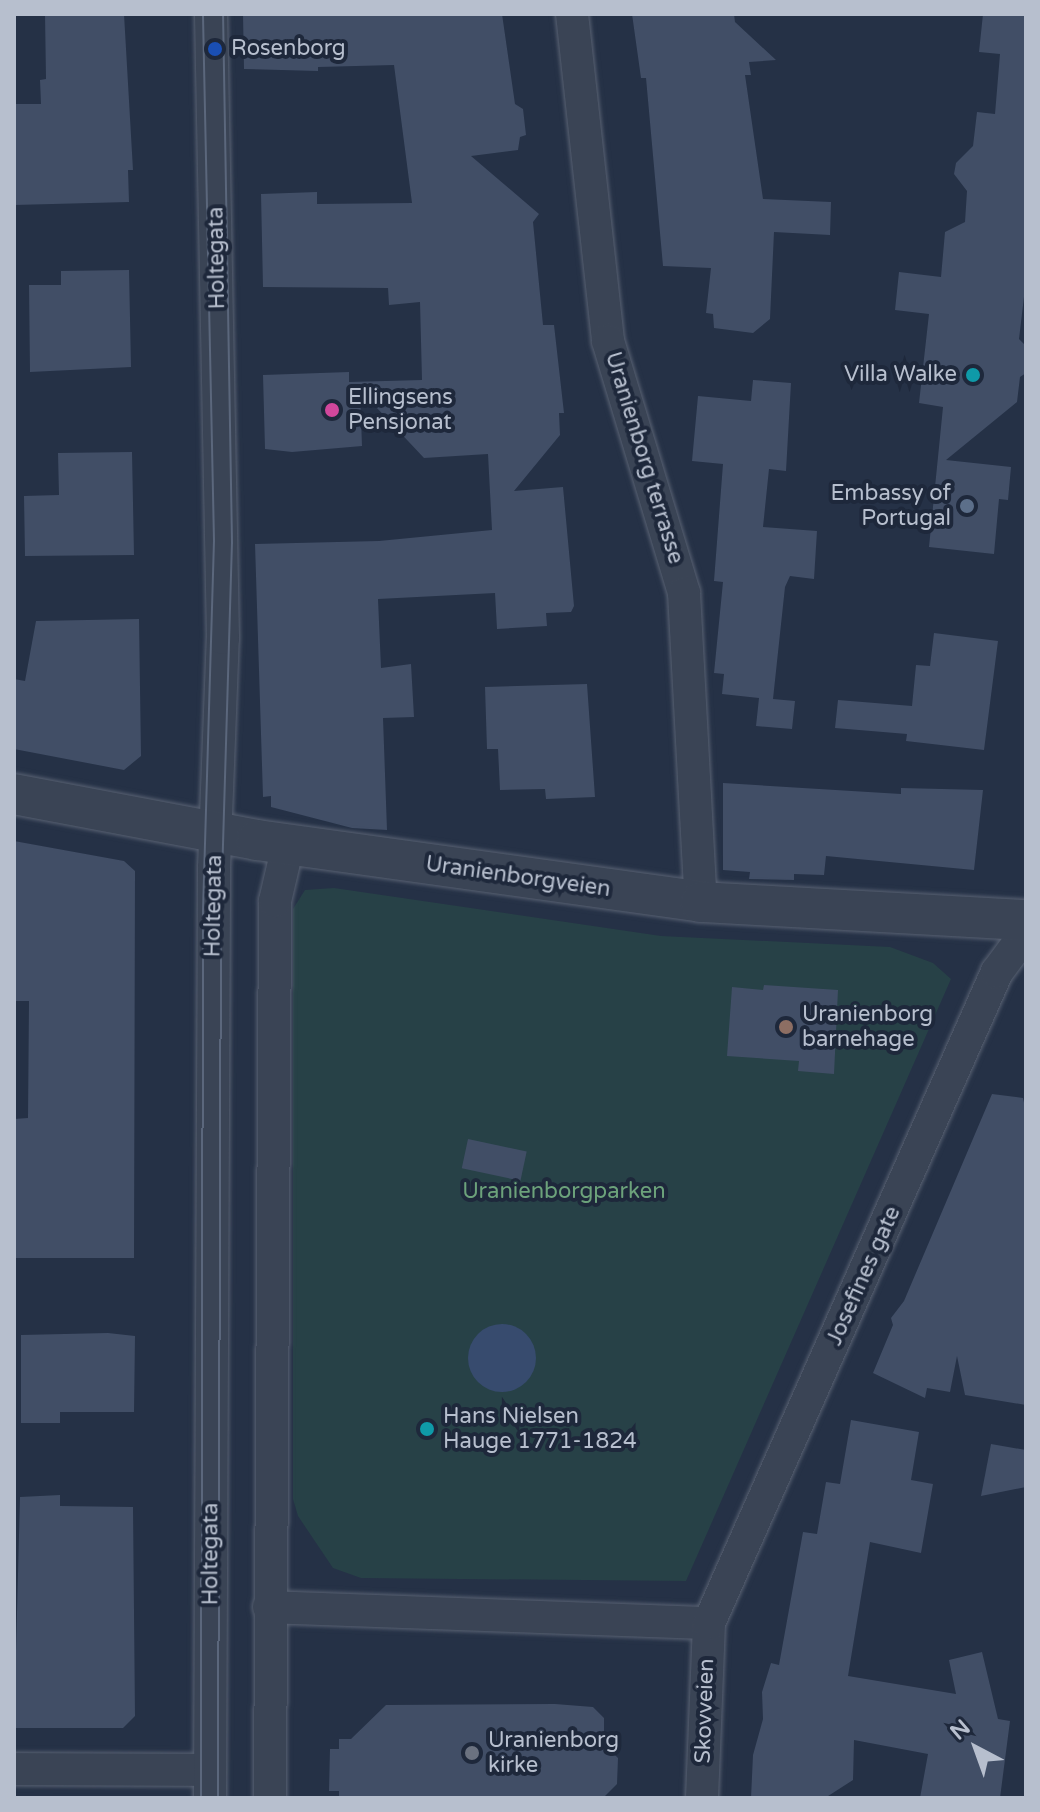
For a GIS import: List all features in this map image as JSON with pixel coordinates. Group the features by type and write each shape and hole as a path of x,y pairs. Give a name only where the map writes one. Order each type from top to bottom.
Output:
{"street":[{"name":"Holtegata","path":"210,1784 215,832 222,542 211,14"},
{"name":"Uranienborg terrasse","path":"572,14 608,341 684,593 701,902"},
{"name":"Uranienborgveien","path":"14,794 288,845 701,902 1026,920"},
{"path":"270,1798 275,901 288,845"},
{"name":"Josefines gate","path":"709,1623 997,972 1026,933"},
{"path":"269,1607 709,1623"},
{"name":"Skovveien","path":"702,1798 709,1623"},
{"path":"14,1769 210,1784"}],"green space":[{"name":"Uranienborgparken","path":"334,888 661,936 890,947 933,963 951,979 686,1581 361,1578 333,1568 298,1516 293,1499 293,909 305,890"}],"water":[{"path":"502,1324 526,1334 536,1358 526,1382 502,1392 478,1382 468,1358 478,1334"}],"building":[{"path":"45,14 124,14 133,170 128,170 129,202 14,205 14,104 41,104 40,80 46,79"},
{"path":"243,14 502,14 515,104 523,109 526,135 520,137 518,150 471,156 539,214 533,222 543,325 554,325 564,413 559,413 560,435 514,491 563,487 574,606 571,612 546,613 547,626 497,629 495,593 378,599 381,668 411,664 414,717 383,718 387,830 352,828 271,807 271,796 263,797 255,544 379,541 492,530 488,454 424,458 360,390 362,446 292,452 265,449 263,375 349,372 349,382 422,380 420,302 389,305 388,288 263,287 261,194 317,192 317,204 412,203 394,65 318,67 318,71 244,69"},
{"path":"632,14 734,14 735,22 776,60 749,62 751,75 745,75 763,199 831,202 830,235 774,232 770,319 753,333 714,328 713,314 706,313 711,268 663,266 646,78 641,78"},
{"path":"983,14 1026,14 1026,280 1019,339 1026,346 1026,373 1020,377 1017,402 946,460 1011,467 1008,500 999,499 994,554 929,547 943,407 919,403 929,314 895,310 899,272 941,277 945,232 965,222 967,191 954,174 956,163 973,146 977,112 995,114 1000,54 979,52"},
{"path":"129,270 131,367 30,372 29,285 61,285 61,271"},
{"path":"753,380 791,383 786,471 769,469 763,527 817,531 814,579 790,576 785,587 773,699 795,701 792,729 756,726 759,698 722,694 724,674 714,673 723,582 714,581 723,464 692,461 698,396 751,401"},
{"path":"132,452 134,555 25,556 24,496 59,495 58,453"},
{"path":"139,619 141,756 124,770 14,749 14,679 25,681 36,621"},
{"path":"934,633 998,641 984,750 906,741 907,734 835,728 838,700 912,706 916,665 930,666"},
{"path":"587,684 595,797 546,799 545,789 500,790 498,749 487,749 485,687"},
{"path":"723,783 901,794 901,788 983,790 974,870 826,856 824,875 794,874 794,880 749,879 750,872 723,870"},
{"path":"14,841 124,861 135,871 134,1258 14,1258 14,1119 28,1118 29,1001 14,1001"},
{"path":"764,985 838,990 834,1074 798,1071 799,1061 727,1056 732,987 763,990"},
{"path":"992,1094 1023,1098 1026,1112 1026,1405 965,1395 957,1356 950,1392 927,1388 925,1398 873,1373 893,1325 891,1318 904,1301"},
{"path":"468,1139 527,1151 520,1181 462,1168"},
{"path":"108,1333 135,1336 134,1412 60,1412 60,1423 21,1423 21,1335"},
{"path":"851,1420 919,1432 911,1480 933,1484 921,1553 870,1542 848,1676 956,1694 949,1660 982,1652 998,1719 1010,1721 1000,1798 920,1798 928,1754 854,1740 853,1780 825,1798 751,1798 753,1755 763,1719 762,1692 771,1663 779,1665 803,1532 817,1534 826,1482 840,1484"},
{"path":"991,1444 1026,1450 1026,1487 981,1496"},
{"path":"60,1495 60,1506 133,1507 135,1716 123,1728 14,1728 20,1497"},
{"name":"Uranienborg kirke","path":"555,1704 593,1707 604,1718 604,1744 618,1758 617,1784 603,1798 339,1798 339,1791 329,1791 330,1749 339,1749 339,1739 351,1739 386,1705"}],"tram line":[{"path":"201,1798 203,911 214,541 203,14"},
{"path":"218,1798 221,912 232,543 223,14"}],"place":[{"name":"Rosenborg","path":"215,49"},
{"name":"Villa Walke","path":"973,375"},
{"name":"Ellingsens Pensjonat","path":"332,410"},
{"name":"Embassy of Portugal","path":"967,506"},
{"name":"Uranienborg barnehage","path":"786,1027"},
{"name":"Hans Nielsen Hauge 1771-1824","path":"427,1429"},
{"name":"Uranienborg kirke","path":"472,1753"}]}
